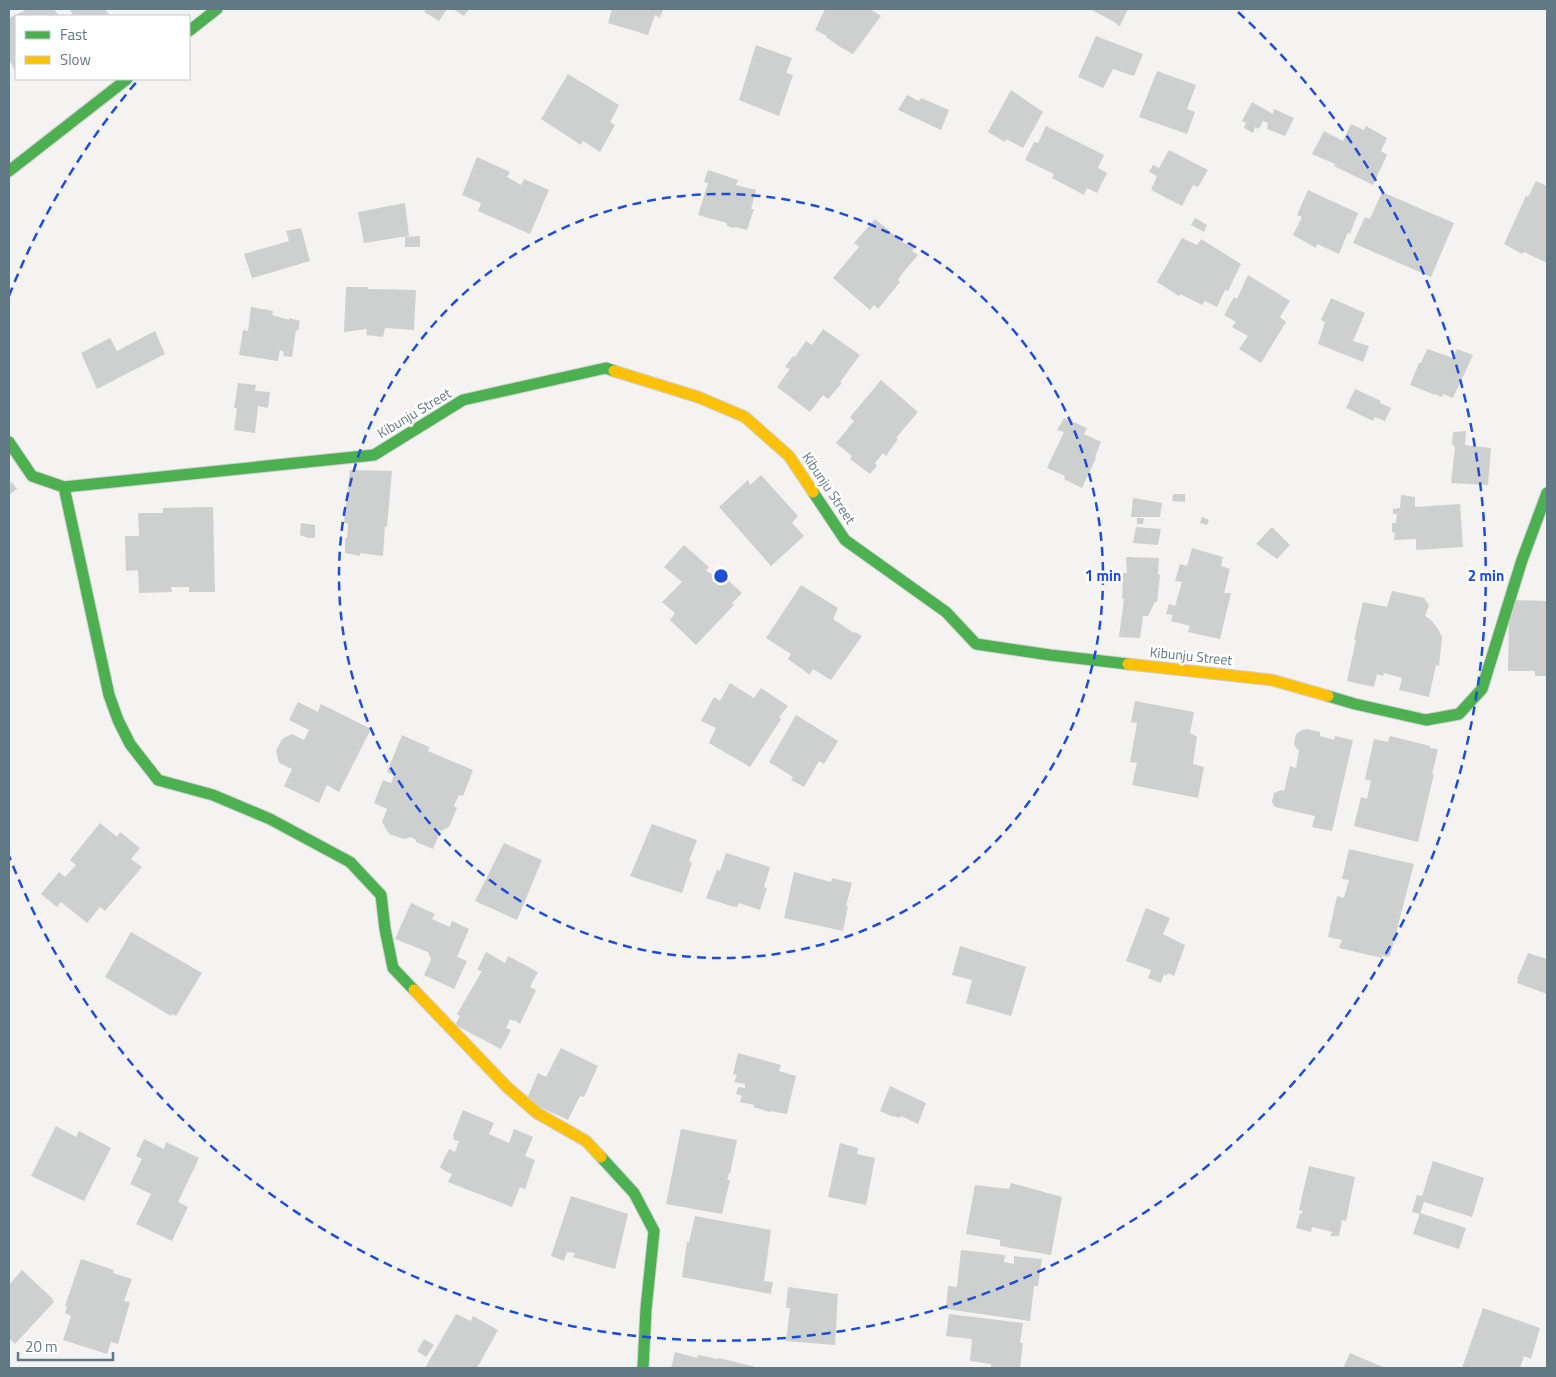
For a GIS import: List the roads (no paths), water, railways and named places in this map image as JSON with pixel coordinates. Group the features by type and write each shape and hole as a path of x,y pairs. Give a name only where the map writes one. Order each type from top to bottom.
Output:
{"street":[{"path":"190,30 217,9"},
{"path":"9,171 126,80"},
{"name":"Kibunju Street","path":"9,442 32,476 64,487 374,455 463,400 606,368 698,397 745,417 789,456 845,540 946,612 976,644 1050,655 1272,680 1355,704 1426,720 1459,714 1482,689 1522,560 1547,493"},
{"path":"64,487 109,695 118,720 130,744 158,780 214,795 262,815 350,862 381,895 385,929 393,968 508,1088 537,1114 586,1141 634,1193 654,1231 646,1309 643,1368"}]}
